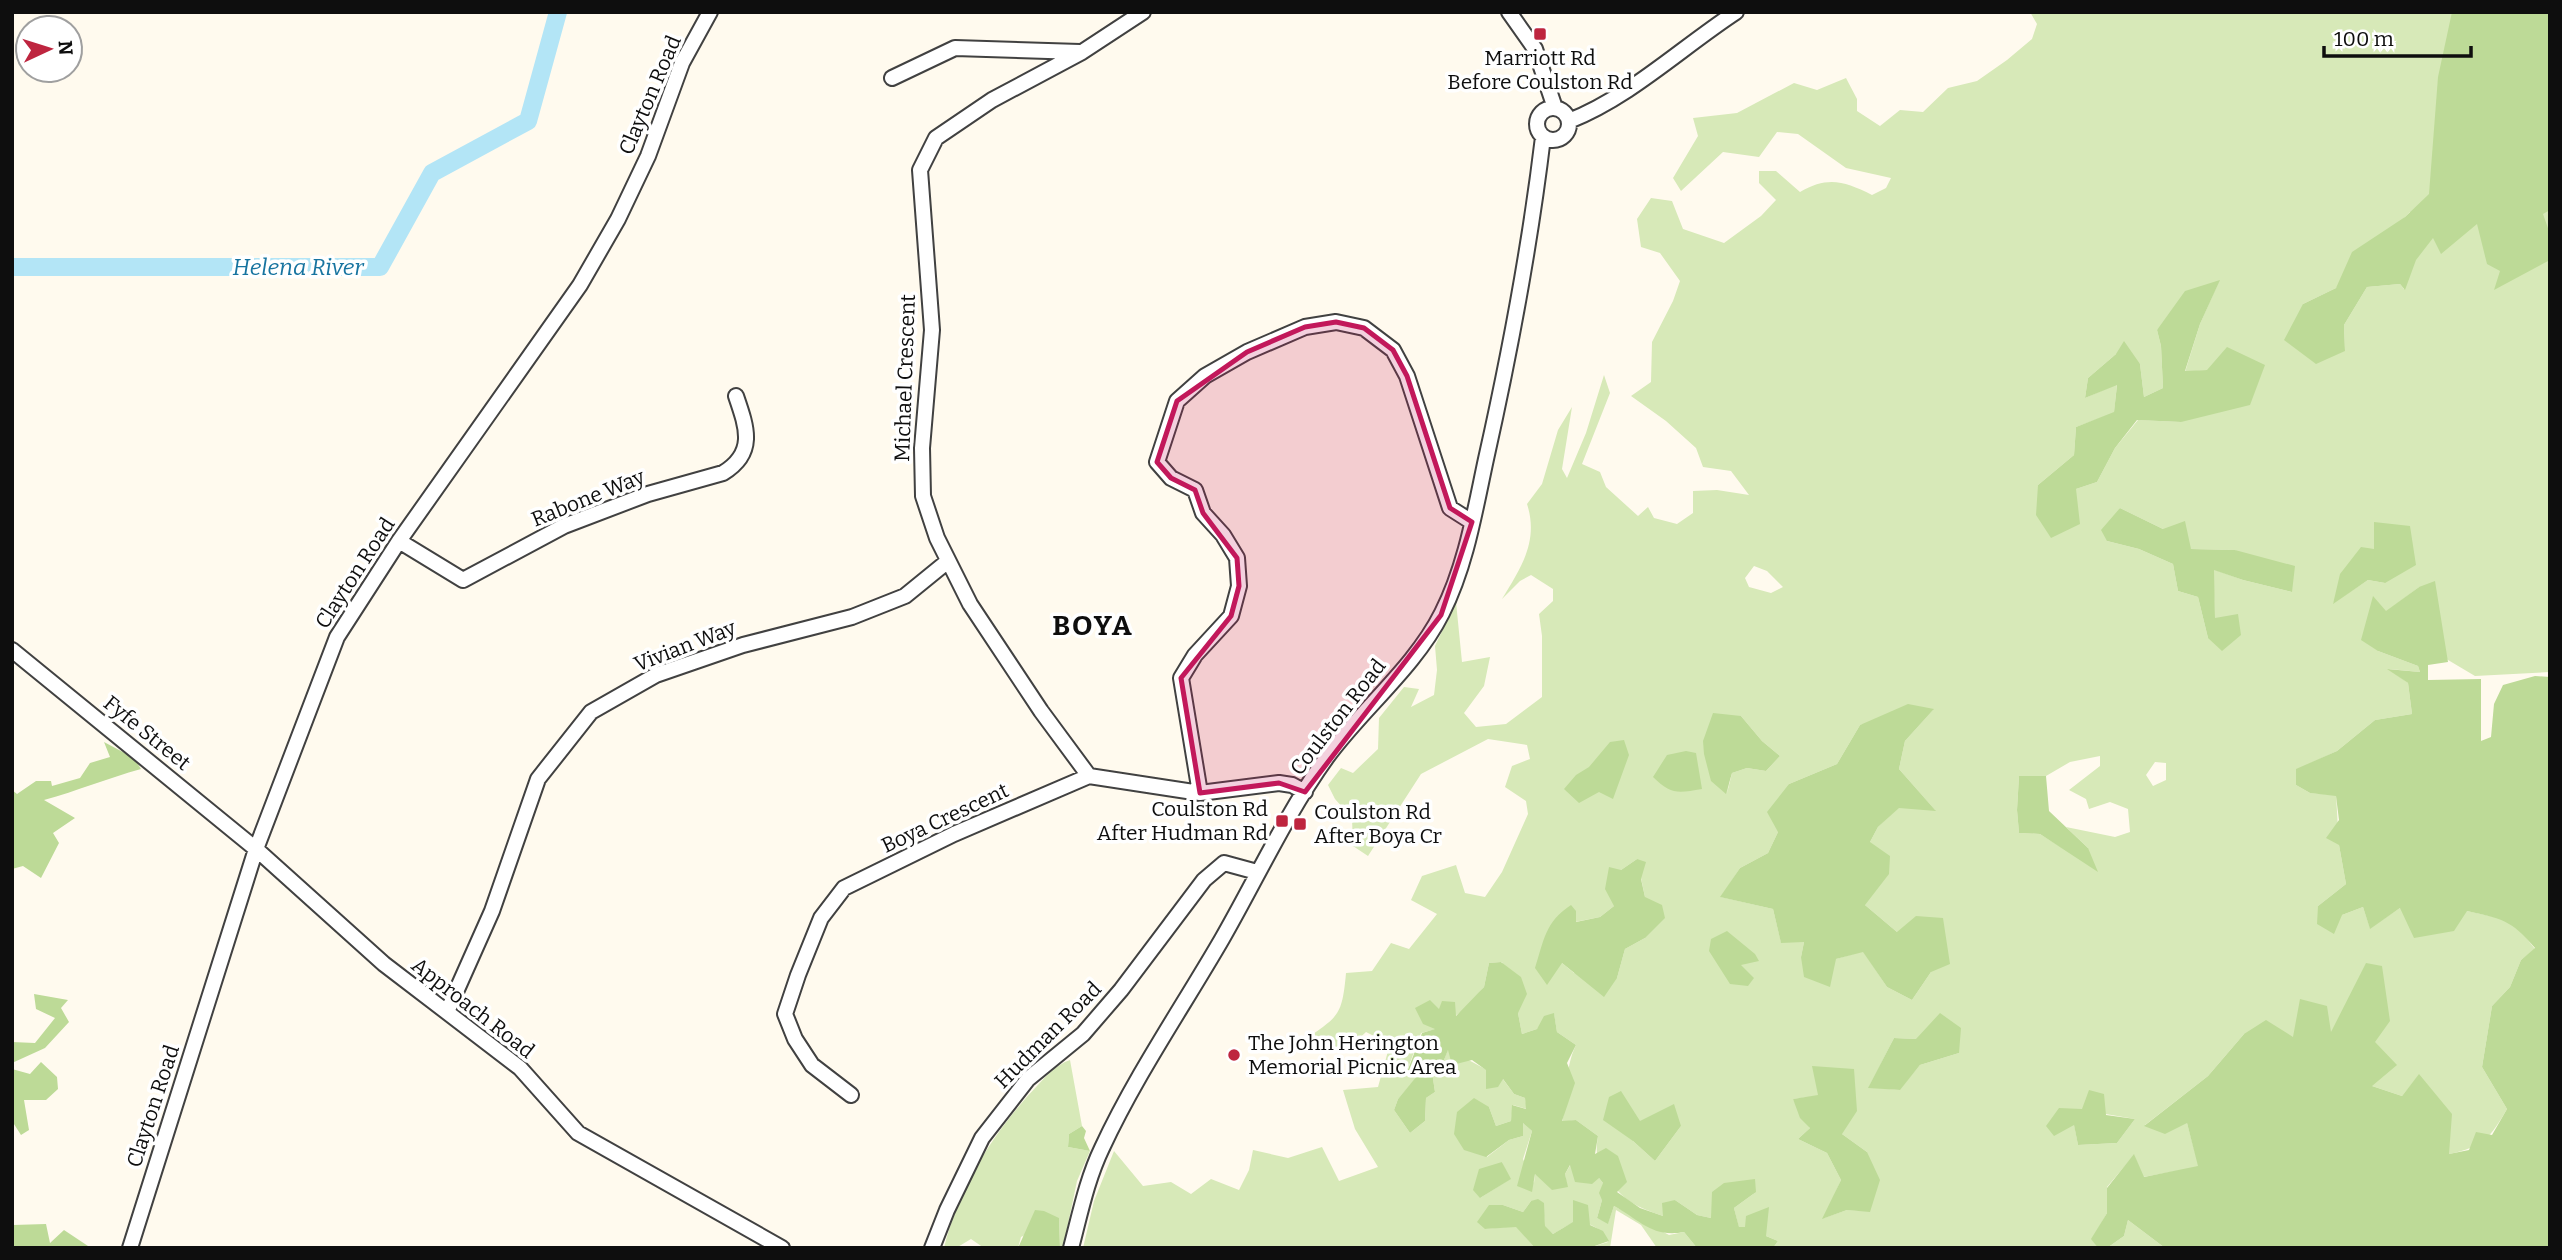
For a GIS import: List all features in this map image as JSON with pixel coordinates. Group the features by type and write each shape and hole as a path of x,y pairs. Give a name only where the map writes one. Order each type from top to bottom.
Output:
{"street":[{"name":"Clayton Road","path":"130,1248 256,849 337,637 399,541 580,285 618,219 648,156 682,63 710,12"},
{"name":"Michael Crescent","path":"1089,776 1041,711 970,604 937,538 923,496 922,448 932,330 920,170 936,138 992,100 1082,52 1143,12"},
{"path":"1509,12 1535,49 1558,114"},
{"path":"1550,138 1537,122 1558,114 1597,108 1737,12"},
{"path":"892,78 956,48 1082,52"},
{"name":"Coulston Road","path":"1071,1248 1101,1149 1222,939 1257,872 1326,759 1430,635 1452,591 1472,522 1514,335 1539,177 1550,138 1567,133 1558,114"},
{"path":"1200,793 1181,678 1195,655 1231,616 1239,586 1237,558 1203,513 1195,490 1171,478 1157,462 1177,401 1205,376 1247,352 1305,327 1336,321 1364,328 1393,350 1407,376 1450,508 1472,522"},
{"name":"Rabone Way","path":"399,541 463,580 564,526 648,494 723,473 742,457 747,443 736,396"},
{"name":"Vivian Way","path":"447,1012 492,911 538,779 591,712 656,675 743,645 852,617 905,596 948,561"},
{"name":"Fyfe Street","path":"12,650 256,849"},
{"path":"1089,776 1200,793 1279,783 1292,785 1306,792"},
{"name":"Boya Crescent","path":"851,1095 813,1065 795,1039 785,1014 821,919 829,908 844,888 954,834 1089,776"},
{"name":"Approach Road","path":"256,849 384,964 520,1068 578,1133 782,1248"},
{"name":"Hudman Road","path":"932,1248 982,1138 1028,1079 1083,1034 1121,990 1204,880 1224,863 1257,872"}],"highlighted area":[{"path":"1336,322 1364,328 1393,350 1407,376 1450,508 1472,522 1441,615 1305,792 1279,783 1200,793 1181,678 1231,616 1239,586 1237,558 1203,513 1195,490 1171,478 1157,462 1177,401 1247,352 1305,327"}],"green space":[{"path":"2030,12 2550,12 2550,672 2475,676 2443,657 2419,587 2386,612 2378,651 2418,666 2420,672 2389,669 2408,683 2412,714 2375,720 2337,751 2296,770 2296,785 2310,793 2336,795 2339,845 2346,884 2318,906 2342,915 2363,907 2370,928 2400,908 2467,911 2504,919 2519,929 2535,949 2521,960 2510,987 2492,1006 2482,1067 2507,1109 2496,1127 2478,1144 2449,1154 2419,1075 2402,1096 2372,1086 2330,1033 2293,1038 2244,1034 2208,1076 2145,1125 2187,1123 2199,1167 2143,1177 2134,1155 2107,1187 2107,1213 2092,1239 2098,1248 1773,1248 1778,1241 1745,1227 1739,1228 1734,1208 1756,1192 1711,1218 1697,1215 1675,1200 1663,1216 1638,1206 1618,1192 1599,1161 1598,1136 1576,1120 1562,1122 1569,1064 1576,1045 1557,1032 1554,1014 1537,1029 1522,1034 1502,962 1489,963 1484,987 1466,1008 1455,1016 1455,1002 1436,1029 1421,1033 1407,1071 1418,1076 1398,1099 1394,1110 1410,1133 1425,1121 1426,1098 1435,1092 1432,1072 1444,1060 1448,1049 1502,1078 1514,1094 1525,1098 1527,1109 1513,1105 1511,1121 1496,1126 1489,1107 1487,1157 1509,1140 1523,1136 1522,1122 1532,1131 1523,1159 1534,1183 1535,1174 1567,1187 1565,1174 1571,1164 1599,1178 1603,1183 1597,1218 1608,1223 1614,1206 1669,1235 1684,1232 1697,1248 1657,1248 1641,1225 1616,1210 1610,1248 1589,1248 1608,1242 1599,1230 1580,1222 1553,1234 1545,1227 1543,1203 1531,1201 1523,1212 1503,1205 1485,1229 1516,1226 1535,1248 1083,1248 1094,1201 1114,1151 1143,1186 1171,1182 1191,1194 1211,1179 1239,1190 1249,1170 1253,1150 1288,1158 1322,1147 1339,1181 1378,1167 1355,1129 1343,1090 1378,1087 1390,1044 1366,1032 1346,1051 1303,1041 1331,1020 1340,1008 1346,973 1372,971 1391,943 1409,949 1437,914 1411,900 1422,876 1456,865 1465,893 1485,897 1502,872 1528,814 1526,801 1505,787 1512,766 1530,759 1527,745 1488,739 1421,774 1368,856 1353,846 1352,818 1335,799 1328,785 1341,768 1353,773 1378,749 1379,718 1404,687 1419,689 1411,707 1434,695 1437,670 1435,646 1456,602 1462,662 1490,657 1484,686 1464,713 1476,727 1506,724 1542,697 1542,636 1539,614 1553,601 1553,589 1531,575 1520,581 1502,599 1526,554 1531,530 1527,504 1542,484 1558,430 1572,407 1562,469 1567,478 1586,433 1604,375 1610,393 1582,464 1600,472 1606,487 1638,516 1648,507 1654,518 1677,524 1693,513 1693,491 1717,490 1749,495 1731,471 1703,467 1696,448 1666,421 1631,396 1651,382 1652,342 1680,281 1660,253 1641,247 1637,219 1651,198 1672,201 1683,229 1724,243 1761,216 1776,200 1759,183 1759,171 1776,171 1800,192 1819,184 1836,182 1872,195 1886,188 1891,178 1846,168 1798,134 1777,132 1759,157 1723,152 1681,191 1673,178 1698,136 1693,118 1737,113 1794,83 1817,90 1846,78 1857,99 1857,111 1880,126 1900,110 1923,112 1948,88 1977,81 2032,39 2037,24","holes":["2410,212 2404,289 2400,284 2367,287 2344,325 2345,351 2303,304 2336,288","2219,281 2200,324 2185,372 2207,370 2181,422 2138,420 2115,448 2097,482 2076,489 2038,485 2074,455 2076,427 2114,413 2117,384 2085,398 2088,378 2116,354 2140,364 2144,397 2163,388 2161,346 2157,330","2120,508 2163,529 2191,549 2235,550 2292,592 2243,580 2213,569 2215,618 2208,638 2198,597 2178,591 2173,564 2139,549 2107,541","2374,549 2385,583 2368,580 2333,603","1754,566 1767,571 1783,587 1771,593 1749,587 1745,578","1933,710 1905,741 1899,769 1935,810 1899,807 1878,827 1870,842 1865,905 1897,932 1931,972 1912,1000 1887,987 1863,951 1836,959 1801,957 1804,942 1781,942 1773,909 1721,897 1740,868 1768,853 1778,832 1789,784 1837,764 1860,725","1741,716 1762,741 1780,756 1766,771 1747,768 1732,773 1727,793","2100,756 2100,766 2069,790 2086,799 2089,809 2110,802 2128,809 2130,832 2115,837 2066,827 2088,848 2064,849 2040,834 2019,833 2019,776 2046,776 2070,762","2155,762 2166,763 2166,780 2153,786 2146,775","1637,859 1645,897 1645,938 1625,949 1617,978 1574,973 1562,963 1575,922 1600,917 1614,906 1621,870","1894,1038 1916,1039 1959,1053 1920,1065 1899,1090 1869,1087","1818,1096 1842,1134 1867,1152 1870,1211 1847,1210 1824,1218 1841,1180 1827,1153 1798,1139 1810,1128 1793,1099","2082,1110 2135,1119 2117,1143 2078,1145 2074,1124","1681,1126 1655,1161 1633,1141","1502,1162 1510,1179 1480,1198"]},
{"path":"2452,12 2550,12 2550,210 2543,214 2550,234 2550,260 2494,290 2500,271 2487,264 2477,224 2441,254 2433,238 2416,260 2405,290 2400,284 2367,287 2344,325 2345,351 2316,364 2284,340 2303,304 2336,288 2352,252 2405,217 2429,194 2438,77"},
{"path":"2220,280 2200,324 2185,371 2207,370 2227,347 2265,365 2250,405 2181,422 2137,420 2115,448 2097,482 2076,489 2080,524 2051,538 2036,515 2038,485 2074,455 2076,427 2114,412 2117,385 2085,398 2088,378 2116,354 2124,341 2140,364 2144,397 2163,388 2161,346 2157,330 2185,291"},
{"path":"2120,508 2163,529 2185,521 2191,549 2235,550 2295,566 2292,592 2214,570 2215,618 2238,614 2241,635 2222,651 2208,638 2198,597 2178,591 2173,564 2139,549 2107,541 2101,530"},
{"path":"2374,522 2410,526 2416,565 2385,583 2368,580 2333,604 2340,574 2361,547 2374,549"},
{"path":"2435,581 2448,662 2428,665 2428,680 2481,679 2481,741 2491,737 2494,704 2503,685 2535,676 2550,677 2550,1248 2165,1248 2128,1220 2124,1236 2107,1248 2098,1248 2091,1239 2107,1213 2107,1188 2134,1154 2144,1177 2198,1166 2187,1123 2165,1134 2144,1126 2208,1076 2244,1034 2266,1020 2293,1037 2300,999 2327,1006 2331,1032 2366,963 2382,966 2390,1021 2375,1042 2397,1065 2372,1086 2402,1096 2419,1074 2452,1114 2449,1154 2469,1150 2476,1132 2492,1135 2507,1109 2482,1067 2492,1006 2510,987 2521,960 2535,948 2506,922 2467,911 2454,931 2414,938 2400,908 2370,929 2363,907 2342,915 2334,934 2317,924 2318,906 2346,884 2339,845 2326,838 2339,820 2336,796 2310,793 2296,785 2296,769 2337,751 2375,720 2412,714 2408,683 2387,669 2420,672 2418,666 2378,651 2361,640 2373,596 2386,611 2419,587"},
{"path":"1908,704 1934,709 1905,741 1899,769 1936,811 1899,808 1878,827 1870,842 1890,856 1889,874 1865,905 1897,932 1916,916 1943,918 1950,964 1931,972 1912,1000 1887,987 1863,952 1836,959 1830,987 1804,977 1801,957 1804,942 1781,943 1773,909 1720,897 1740,868 1768,853 1778,832 1767,812 1789,784 1837,764 1860,725"},
{"path":"1713,713 1741,716 1762,741 1780,756 1766,771 1747,768 1732,773 1726,794 1711,781 1704,754 1703,741"},
{"path":"1624,740 1629,755 1613,799 1599,792 1579,803 1564,789 1576,775 1589,767 1610,742"},
{"path":"104,742 134,758 141,769 44,800 75,818 53,833 59,843 41,878 23,866 12,869 12,790 17,794 36,781 51,781 52,786 80,778 90,763 110,757"},
{"path":"1686,751 1696,753 1702,789 1670,790 1653,777 1667,755"},
{"path":"2019,776 2046,776 2049,811 2088,848 2098,872 2040,834 2019,833"},
{"path":"1637,859 1646,862 1641,879 1645,897 1662,905 1665,918 1645,938 1625,949 1617,978 1604,997 1562,963 1547,985 1535,968 1543,940 1556,918 1571,905 1576,911 1576,922 1600,917 1614,906 1605,889 1609,867 1621,870"},
{"path":"1727,931 1755,954 1759,961 1741,965 1754,978 1748,986 1730,984 1709,951 1711,939"},
{"path":"1501,962 1521,977 1527,994 1518,1013 1522,1034 1537,1029 1544,1016 1554,1013 1557,1032 1576,1045 1567,1063 1575,1083 1562,1121 1576,1120 1598,1136 1595,1154 1606,1148 1618,1156 1627,1182 1617,1192 1640,1208 1663,1216 1662,1203 1675,1200 1697,1215 1711,1218 1712,1192 1724,1183 1755,1179 1756,1192 1734,1208 1739,1227 1745,1227 1746,1216 1769,1207 1766,1236 1778,1241 1773,1248 1697,1248 1684,1232 1655,1230 1614,1206 1608,1224 1597,1218 1602,1200 1599,1193 1603,1183 1599,1178 1592,1184 1575,1182 1570,1165 1565,1174 1568,1187 1552,1190 1535,1174 1532,1192 1517,1186 1532,1131 1523,1123 1523,1136 1509,1140 1486,1157 1464,1150 1454,1134 1457,1112 1474,1098 1489,1107 1496,1126 1511,1121 1512,1105 1526,1109 1525,1098 1514,1094 1503,1079 1498,1087 1486,1089 1486,1070 1472,1060 1452,1065 1448,1050 1444,1060 1432,1072 1435,1092 1426,1098 1425,1121 1410,1133 1394,1110 1398,1099 1417,1076 1407,1072 1422,1033 1435,1029 1423,1024 1415,1008 1430,1000 1439,1009 1442,1001 1455,1002 1456,1016 1484,987 1489,963"},
{"path":"34,994 68,1000 61,1008 69,1022 45,1048 12,1063 12,1042 35,1043 55,1018 36,1009"},
{"path":"1940,1013 1961,1028 1959,1053 1920,1065 1900,1090 1868,1088 1894,1038 1916,1039"},
{"path":"1070,1060 1082,1126 1069,1134 1068,1147 1090,1151 1077,1181 1063,1248 1060,1248 1059,1218 1021,1237 1018,1248 984,1248 971,1239 956,1248 944,1248 959,1203 993,1141 1021,1103 1044,1078"},
{"path":"41,1062 57,1077 58,1089 46,1100 24,1100 29,1130 21,1135 12,1121 12,1069 30,1074"},
{"path":"1812,1066 1854,1069 1857,1111 1842,1134 1867,1152 1880,1180 1870,1212 1847,1210 1822,1219 1841,1180 1827,1153 1798,1139 1810,1128 1800,1118 1793,1099 1818,1095"},
{"path":"2089,1090 2104,1094 2106,1115 2135,1119 2117,1143 2078,1145 2074,1125 2054,1136 2046,1126 2059,1108 2082,1109"},
{"path":"1621,1091 1640,1121 1674,1104 1681,1126 1655,1161 1603,1120 1609,1097"},
{"path":"1082,1126 1086,1131 1084,1138 1090,1151 1068,1147 1069,1134"},
{"path":"1502,1162 1511,1179 1480,1198 1473,1190 1479,1169"},
{"path":"1538,1199 1544,1203 1545,1226 1553,1234 1573,1222 1573,1200 1588,1205 1590,1225 1603,1231 1609,1241 1589,1248 1535,1248 1516,1227 1485,1229 1477,1222 1489,1205 1503,1205 1523,1212 1531,1201"},
{"path":"1035,1210 1059,1218 1060,1248 1018,1248"},
{"path":"2128,1220 2165,1248 2107,1248 2124,1236"},
{"path":"46,1224 50,1243 64,1230 91,1248 12,1248 13,1225"}],"waterway":[{"name":"Helena River","path":"12,267 380,267 432,173 528,121 558,12"}],"place":[{"name":"Marriott Rd Before Coulston Rd","path":"1540,34"},
{"name":"Coulston Rd After Hudman Rd","path":"1282,821"},
{"name":"Coulston Rd After Boya Cr","path":"1300,824"},
{"name":"The John Herington Memorial Picnic Area","path":"1234,1055"}],"district":[{"name":"BOYA","path":"1093,625"}]}
